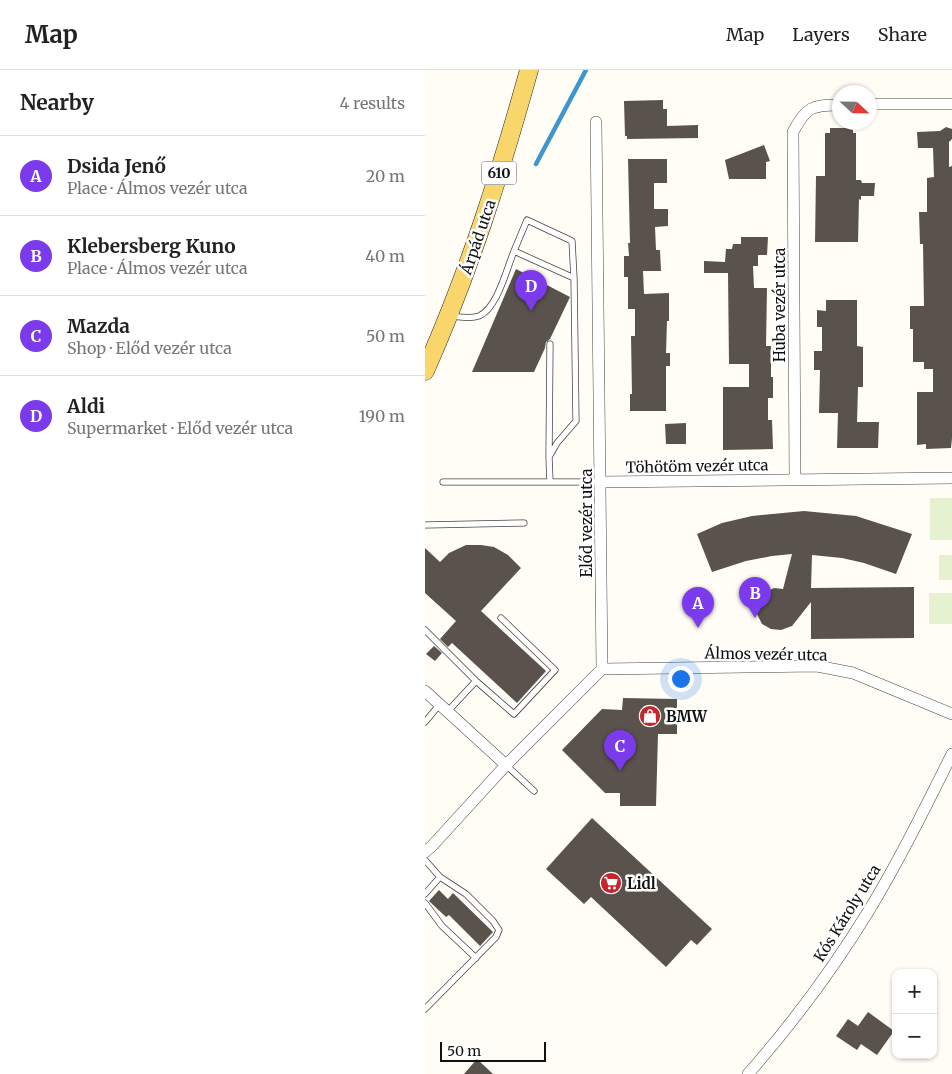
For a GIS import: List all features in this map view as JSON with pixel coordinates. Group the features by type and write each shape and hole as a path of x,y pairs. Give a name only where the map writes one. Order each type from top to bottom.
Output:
{"main road":[{"name":"Árpád utca","path":"425,371 450,316 492,196 529,70"}],"street":[{"name":"Huba vezér utca","path":"795,479 793,132 803,114 821,105 832,104"},
{"path":"877,104 952,104"},
{"name":"Előd vezér utca","path":"595,122 602,669"},
{"name":"Töhötöm vezér utca","path":"601,482 952,478"},
{"name":"Álmos vezér utca","path":"602,669 817,666 853,673 952,714"},
{"path":"425,852 433,846 506,765 602,669"},
{"path":"425,691 506,765"},
{"name":"Kós Károly utca","path":"752,1073 820,984 867,913 911,837 952,754"}],"lane":[{"path":"450,316 478,316 487,311 494,301 527,220 572,241 576,421 557,443 549,457"},
{"path":"514,251 574,278"},
{"path":"550,344 550,482"},
{"name":"Töhötöm vezér utca","path":"443,482 601,482"},
{"path":"425,525 524,523"},
{"path":"425,630 476,681 515,714 555,670 501,618"},
{"path":"425,722 476,681"},
{"path":"506,765 534,791"},
{"path":"425,860 440,877 467,894 499,930 496,937 425,1009"},
{"path":"425,894 440,877"},
{"path":"425,903 442,926 476,958"}],"green space":[{"path":"930,498 952,498 952,540 930,540"},
{"path":"939,555 952,555 952,580 939,580"},
{"path":"929,593 952,593 952,624 929,624"}],"building":[{"path":"663,100 663,109 667,109 667,126 698,125 698,138 627,139 627,136 625,136 624,101"},
{"path":"946,127 952,129 952,139 949,142 949,167 952,166 952,438 951,448 926,449 926,444 917,445 917,392 933,392 933,369 924,369 924,362 913,362 913,329 910,329 910,306 924,306 923,244 920,244 919,212 927,212 927,178 934,177 933,148 918,148 917,132 940,131"},
{"path":"830,128 832,128 832,130 853,130 853,133 856,133 856,180 861,180 862,183 875,183 874,196 861,196 861,200 859,199 858,242 815,242 816,176 825,176 825,133 830,133"},
{"path":"764,145 770,161 766,162 766,179 729,179 725,160"},
{"path":"628,159 667,159 667,183 654,183 654,209 668,209 668,226 655,227 656,250 660,250 661,271 643,271 644,294 669,293 666,353 670,353 670,366 666,366 666,411 630,411 630,394 632,394 631,336 635,336 635,309 628,309 628,277 624,277 624,256 629,256 628,243 630,243"},
{"path":"741,237 768,237 767,255 758,255 758,266 753,266 754,288 767,288 766,346 771,346 771,377 773,377 773,398 768,398 768,420 772,420 773,449 723,450 723,387 749,387 749,364 729,364 728,273 704,273 704,261 725,262 726,249 732,249 733,244 741,244"},
{"path":"516,269 570,297 550,339 546,342 534,372 472,372"},
{"path":"826,300 857,300 857,346 863,347 863,387 858,387 857,422 879,422 878,448 837,448 838,413 819,413 820,370 814,370 814,351 822,351 822,327 817,327 817,310 826,311"},
{"path":"686,423 686,444 666,444 665,424"},
{"path":"804,511 856,516 912,534 896,574 842,558 812,555 811,588 914,587 914,638 811,639 811,602 792,626 781,630 771,629 762,624 757,614 759,602 764,593 774,588 783,589 792,554 746,561 712,572 697,534 722,523 752,516"},
{"path":"466,545 494,547 508,555 521,568 481,611 546,671 517,703 452,643 448,647 440,639 456,621 425,593 425,548 440,562 449,553"},
{"path":"434,646 442,653 435,661 426,654"},
{"path":"623,698 677,699 677,734 658,734 656,806 620,806 620,793 605,793 562,750 602,709 622,710"},
{"name":"Lidl","path":"592,818 712,929 697,945 691,940 666,967 591,897 584,904 546,869"},
{"path":"439,890 448,899 453,893 493,932 480,946 449,915 446,917 429,901"},
{"path":"868,1012 892,1030 892,1034 877,1055 861,1044 857,1050 836,1036 848,1019 858,1026"},
{"path":"477,1059 493,1074 464,1074"}],"waterway":[{"path":"536,164 586,70"}],"place":[{"name":"Aldi","path":"531,311"},
{"name":"Klebersberg Kuno","path":"755,618"},
{"name":"Dsida Jenő","path":"698,628"},
{"name":"BMW","path":"650,716"},
{"name":"Mazda","path":"620,771"},
{"name":"Lidl","path":"611,883"}]}
